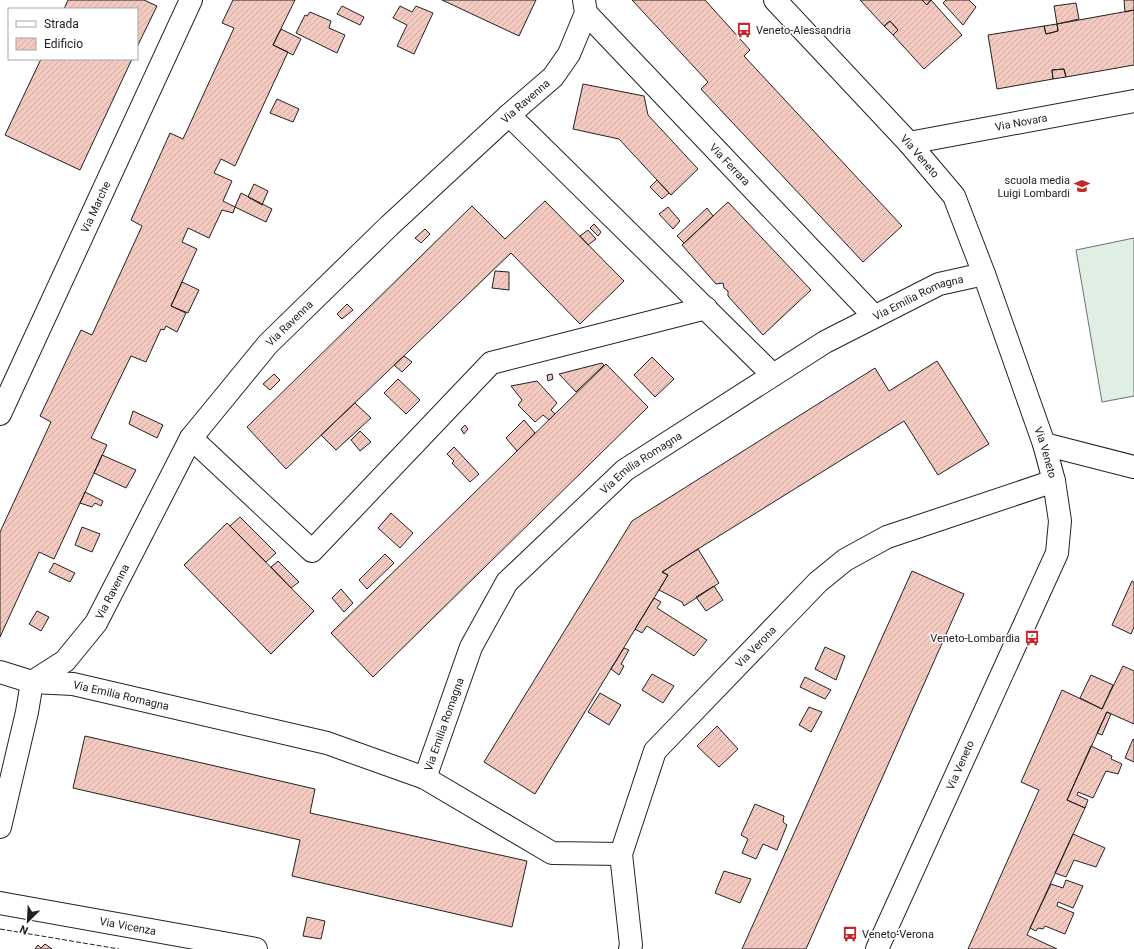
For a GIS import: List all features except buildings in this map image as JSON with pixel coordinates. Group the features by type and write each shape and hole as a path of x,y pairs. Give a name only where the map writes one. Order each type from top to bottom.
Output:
{"street":[{"name":"Via Marche","path":"0,414 191,0"},
{"name":"Via Veneto","path":"775,0 909,144 954,196 984,274 1044,444 1054,481 1060,521 1057,553 877,949"},
{"name":"Via Ravenna","path":"32,682 65,661 96,623 190,438 268,344 389,226 509,115 553,77 569,54 585,6"},
{"name":"Via Ferrara","path":"585,6 874,316"},
{"name":"Via Novara","path":"909,144 1134,101"},
{"path":"509,115 774,375"},
{"name":"Via Emilia Romagna","path":"425,778 471,646 507,582 625,470 825,342 939,284 984,274"},
{"path":"190,438 312,551 491,363 706,308"},
{"path":"1044,444 1134,467"},
{"name":"Via Verona","path":"630,949 631,945 621,854 655,751 823,578 844,560 887,537 1054,481"},
{"name":"Via Emilia Romagna","path":"0,672 32,682 74,684 327,743 425,778 552,853 621,854"},
{"path":"0,828 27,712 32,682"},
{"name":"Via Vicenza","path":"0,903 256,949"}],"green space":[{"path":"1134,238 1134,396 1102,402 1076,250"}],"fence":[{"path":"0,929 119,949"}],"place":[{"name":"Veneto-Alessandria","path":"744,30"},
{"name":"scuola media Luigi Lombardi","path":"1082,186"},
{"name":"Veneto-Lombardia","path":"1032,638"},
{"name":"Veneto-Verona","path":"850,934"}]}
